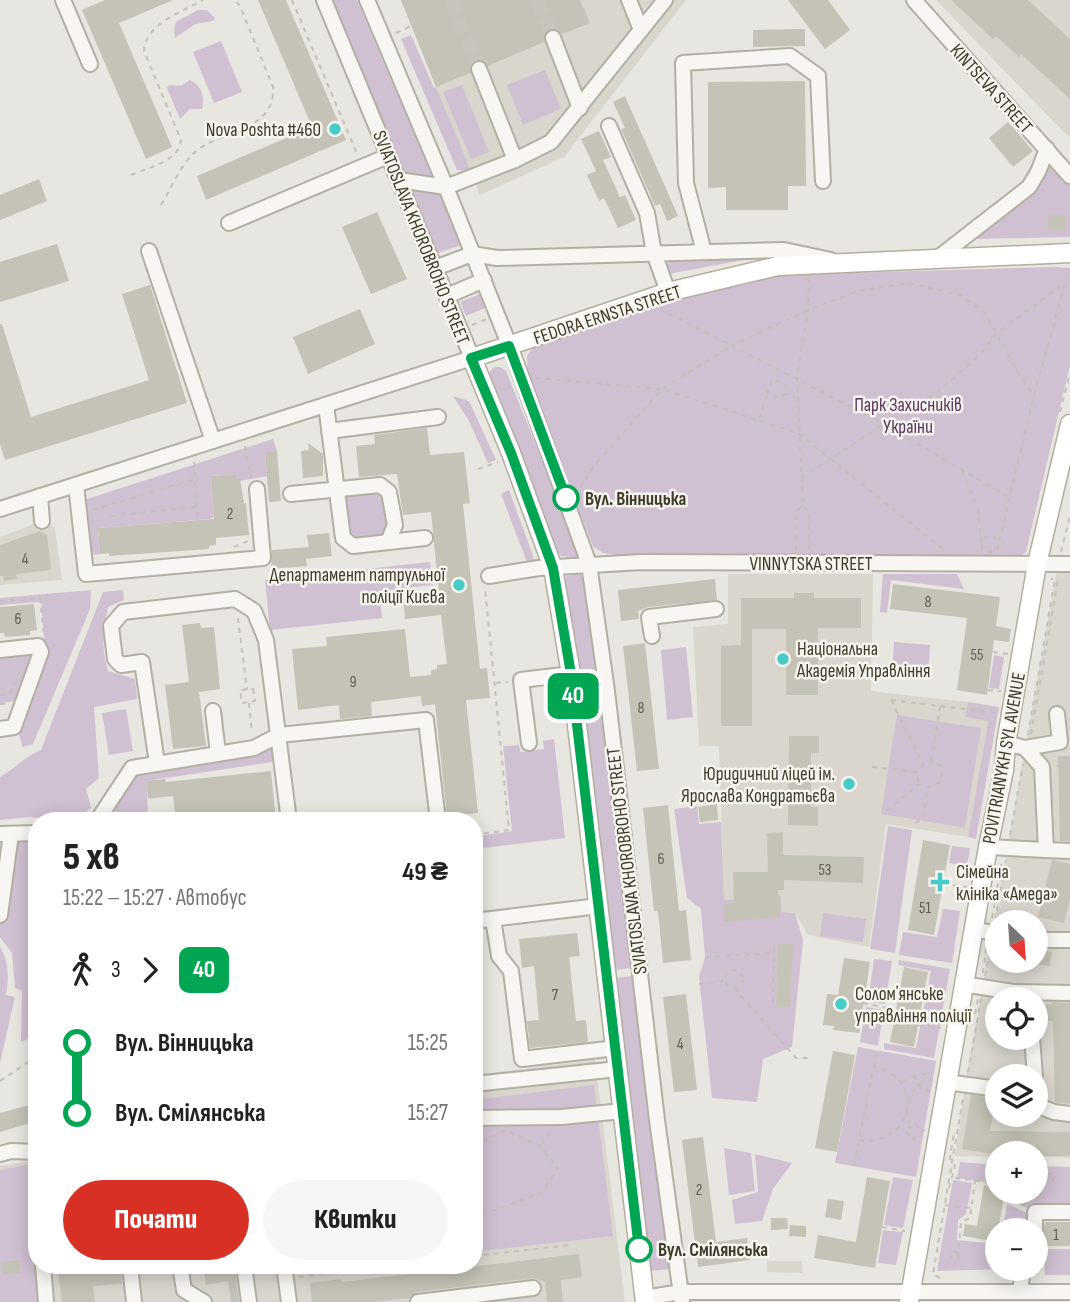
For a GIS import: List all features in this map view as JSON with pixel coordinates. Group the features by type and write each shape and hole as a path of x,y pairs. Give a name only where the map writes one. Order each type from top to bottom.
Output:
{"main road":[{"name":"FEDORA ERNSTA STREET","path":"471,358 668,292 778,266 1070,253"},
{"name":"SVIATOSLAVA KHOROBROHO STREET","path":"471,358 511,453 553,568 571,674 645,1300"},
{"name":"POVITRIANYKH SYL AVENUE","path":"910,1297 940,1082 964,984 1004,770 1006,743 1037,564 1070,424"}],"street":[{"path":"63,0 90,64"},
{"name":"SVIATOSLAVA KHOROBROHO STREET","path":"324,0 471,358"},
{"name":"SVIATOSLAVA KHOROBROHO STREET","path":"367,0 484,280 589,564 681,1297"},
{"path":"629,0 641,30"},
{"path":"399,180 446,187 515,160 551,142 665,0"},
{"name":"KINTSEVA STREET","path":"914,0 1070,176"},
{"path":"552,38 580,108"},
{"path":"704,252 686,183 683,63 790,57 818,76 823,181"},
{"path":"480,69 515,160"},
{"path":"609,126 647,213 654,253 668,292"},
{"path":"939,257 1029,187 1046,149"},
{"path":"229,223 388,156"},
{"path":"435,268 472,254 497,258 785,250 842,262"},
{"path":"149,251 213,441"},
{"path":"447,296 484,280"},
{"name":"FEDORA ERNSTA STREET","path":"0,509 471,358"},
{"path":"326,405 343,538 353,546 425,538"},
{"path":"329,430 438,417"},
{"path":"76,485 86,574 263,558 254,486"},
{"path":"291,494 380,485 389,492 395,525 388,542"},
{"path":"40,496 42,522"},
{"name":"VINNYTSKA STREET","path":"489,576 589,564 642,562 1037,564 1065,558"},
{"path":"157,763 142,662 121,665 115,659 111,626 123,612 235,599 254,611 266,640 288,812"},
{"path":"652,636 649,617 716,609"},
{"path":"0,650 38,646 41,652 15,727 0,729"},
{"path":"529,743 521,680 571,674"},
{"path":"213,710 218,753"},
{"path":"1006,743 1025,748 1060,742 1057,714"},
{"path":"103,812 132,768 254,748 279,735 426,720 437,812"},
{"path":"1025,748 1042,767 1046,850"},
{"path":"0,915 6,834 28,833"},
{"path":"988,847 1070,851"},
{"path":"483,920 599,906"},
{"path":"493,919 499,956 511,971 522,1059 616,1048"},
{"path":"973,929 985,931"},
{"path":"1048,940 1070,940"},
{"path":"964,984 985,988"},
{"path":"1048,995 1070,993"},
{"path":"483,1083 618,1069"},
{"path":"940,1082 985,1087"},
{"path":"1048,1110 1070,1114"},
{"path":"483,1118 623,1111"},
{"path":"0,1154 28,1152"},
{"path":"1035,1218 1035,1212 1070,1212"},
{"path":"44,1274 46,1302"},
{"path":"131,1274 134,1302"},
{"path":"181,1274 184,1290 204,1302"},
{"path":"245,1274 249,1302"},
{"path":"286,1274 289,1302"},
{"path":"1020,1292 1021,1281"},
{"path":"418,1302 481,1298 533,1288"},
{"path":"645,1300 681,1297 910,1297 1070,1292"}],"path":[{"path":"131,175 175,156 180,149 181,140 144,51 144,43 155,28 203,0"},
{"path":"161,205 194,153 257,122 268,111 274,97 273,87 240,6 235,0"},
{"path":"292,0 363,167"},
{"path":"396,33 411,26"},
{"path":"961,470 978,509 984,549 989,551 997,547 1034,395 1070,268"},
{"path":"807,564 809,513 803,506 797,378 808,310 809,273"},
{"path":"580,488 593,467 662,389 733,345 808,310 862,290 908,283 960,295 986,314 1019,374 1034,395"},
{"path":"801,478 935,394 978,357 997,333 1065,283"},
{"path":"653,306 884,424 1010,498"},
{"path":"468,326 488,319"},
{"path":"535,378 662,389 798,433 948,553"},
{"path":"759,420 773,379 786,386 781,399 769,393"},
{"path":"784,393 797,398"},
{"path":"244,445 254,486"},
{"path":"194,461 197,520"},
{"path":"478,469 499,461"},
{"path":"85,512 195,479"},
{"path":"796,553 796,512 803,506"},
{"path":"111,516 196,508"},
{"path":"1065,558 1070,516"},
{"path":"981,554 982,543 986,537 991,536 996,539 998,554"},
{"path":"232,547 256,539"},
{"path":"483,834 509,830 484,578 489,576"},
{"path":"0,601 40,598 45,641"},
{"path":"235,599 247,690"},
{"path":"993,652 1009,654"},
{"path":"0,695 12,693 20,668"},
{"path":"253,689 255,701 248,702 242,703 240,691 253,689"},
{"path":"988,690 1002,691"},
{"path":"923,764 891,700 999,713"},
{"path":"248,702 254,748"},
{"path":"931,761 940,707"},
{"path":"916,772 923,764 931,761 941,766 939,783 928,787 920,784"},
{"path":"1059,766 1070,766"},
{"path":"872,767 916,772"},
{"path":"916,772 920,784"},
{"path":"886,811 920,784"},
{"path":"915,822 923,818 928,787"},
{"path":"943,884 968,887"},
{"path":"1000,892 1043,898"},
{"path":"773,1002 774,943"},
{"path":"705,957 774,953"},
{"path":"725,980 728,972 734,970 740,973 743,978 741,984 734,988"},
{"path":"699,984 725,980"},
{"path":"725,980 796,1058 811,1058"},
{"path":"933,1275 982,998"},
{"path":"863,1003 888,1008"},
{"path":"918,1025 943,1028"},
{"path":"854,1166 877,1050"},
{"path":"0,1081 28,1062"},
{"path":"874,1067 892,1072 902,1083 908,1094 909,1126 906,1129 910,1138 915,1139 924,1130 915,1125 909,1126"},
{"path":"902,1083 920,1073 940,1082"},
{"path":"859,1140 868,1142 886,1137 895,1131 917,1084 915,1076"},
{"path":"917,1084 930,1092"},
{"path":"540,1146 561,1116"},
{"path":"483,1141 505,1130 540,1146 558,1168 541,1193 494,1210 483,1211"},
{"path":"1048,1174 1053,1174 1053,1182 1048,1182"},
{"path":"950,1177 985,1182"},
{"path":"958,1252 961,1222 970,1218 975,1180"},
{"path":"1020,1204 1035,1212"},
{"path":"945,1205 971,1208"},
{"path":"882,1227 905,1231"},
{"path":"483,1255 570,1245"}],"shaded area":[{"path":"401,0 686,0 564,157 480,195"},
{"path":"936,0 1070,0 1070,138 1048,116"},
{"path":"42,521 55,528 62,580 0,585 0,537"},
{"path":"1058,564 1070,564 1070,1158 1048,1157 1048,1141 985,1141 985,1157 955,1156 985,973 1048,973 1048,910 996,910"},
{"name":"Юридичний ліцей ім. Ярослава Кондратьєва","path":"728,574 873,574 871,691 968,702 965,717 988,720 968,837 886,824 869,947 808,935 795,913 781,912 780,896 724,900 719,746 699,746 693,627 728,624"},
{"path":"595,1060 625,1302 0,1302 0,1166 28,1161 28,1274 483,1274 483,1074"},
{"path":"767,1261 802,1261 802,1273 767,1272"}],"green space":[{"path":"333,0 357,0 461,245 435,254"},
{"path":"198,10 207,10 215,18 213,21 195,24 175,38 176,22"},
{"path":"411,35 471,171 457,170 401,39"},
{"path":"221,41 242,92 214,103 193,52"},
{"path":"545,70 561,109 523,125 507,85"},
{"path":"190,80 202,92 202,109 190,109 180,119 167,88 169,85 181,86"},
{"path":"462,85 489,152 471,159 443,92"},
{"path":"1051,161 1070,186 1070,237 976,239 1035,193 1044,180"},
{"path":"766,256 668,274 665,267 670,261"},
{"name":"Парк Захисників України","path":"1070,268 1070,365 1026,552 1017,559 803,561 624,556 603,553 593,546 528,378 527,356 534,346 653,306 783,275"},
{"path":"480,294 485,308 466,316 460,302"},
{"path":"494,367 506,371 579,558 561,556 556,550 488,374"},
{"path":"453,396 469,401 496,460 488,463 469,421"},
{"path":"273,439 277,451 265,453 267,476 240,481 236,474 211,476 214,516 211,519 98,528 100,554 90,555 84,500"},
{"path":"378,490 388,512 384,536 355,540 348,535 343,497 348,493"},
{"path":"509,490 535,563 528,565 501,494"},
{"path":"430,562 433,585 379,591 382,618 270,630 265,580"},
{"path":"580,574 586,580 602,689 634,968 613,970 563,583 567,576"},
{"path":"883,574 957,574 964,589 891,580 887,613 880,612"},
{"path":"91,590 90,609 33,744 22,747 19,733 46,661 41,602 0,605 0,598"},
{"path":"123,590 124,600 108,607 104,655 108,671 135,679 137,699 94,707 99,778 86,789 91,808 86,812 28,812 28,817 0,820 0,777 41,750 103,592"},
{"path":"894,642 930,645 928,678 892,676"},
{"path":"686,647 693,717 667,720 661,650"},
{"path":"31,650 34,655 16,701 0,703 0,653"},
{"path":"994,655 1004,657 999,689 989,688"},
{"path":"968,702 999,707 976,839 968,837 988,721 965,717"},
{"path":"126,709 133,751 109,755 102,713"},
{"path":"897,715 981,728 965,828 881,814"},
{"path":"554,739 565,838 483,848 483,836 512,831 503,746 519,745 520,752 544,749 543,741"},
{"path":"275,749 272,762 146,781 148,810 116,812 113,808 140,769"},
{"path":"697,806 699,824 721,822 724,900 781,896 781,912 795,913 803,940 792,1047 763,1059 757,1102 712,1098 699,977 705,957 701,909 687,898 674,809"},
{"path":"888,826 912,830 895,953 870,949"},
{"path":"28,839 28,1039 21,1042 22,991 15,988 12,953 0,937 0,848 12,854 15,840"},
{"path":"952,846 970,848 967,866 949,863"},
{"path":"943,909 960,911 952,963 899,955 903,932 937,937"},
{"path":"823,913 866,919 863,942 820,936"},
{"path":"0,947 8,970 6,995 15,997 0,1063"},
{"path":"874,959 892,961 885,1004 868,1002"},
{"path":"899,960 950,969 934,1058 884,1049 884,1043 916,1048 931,971 898,965"},
{"path":"634,976 670,1269 649,1271 613,978"},
{"path":"866,1007 884,1010 878,1046 860,1042"},
{"path":"858,1047 936,1061 916,1177 835,1163"},
{"path":"594,1085 613,1236 483,1251 483,1099"},
{"path":"724,1148 751,1153 755,1191 729,1195"},
{"path":"755,1154 792,1163 773,1189 762,1221 735,1224 732,1200 758,1192"},
{"path":"960,1162 985,1164 985,1182 957,1178"},
{"path":"28,1165 28,1274 39,1274 46,1302 0,1302 0,1170"},
{"path":"1048,1166 1070,1167 1070,1212 1035,1212 1020,1204 1048,1204"},
{"path":"893,1177 913,1180 903,1228 884,1225"},
{"path":"953,1180 972,1183 966,1214 958,1220 957,1240 985,1243 985,1270 937,1271"},
{"path":"1007,1204 1032,1215 1032,1218 1005,1218"},
{"path":"883,1230 903,1232 896,1265 878,1263"},
{"path":"1048,1249 1070,1249 1070,1275 1048,1275"}],"building":[{"path":"105,0 173,0 119,23 172,147 146,159 82,10"},
{"path":"258,0 286,0 346,140 206,200 197,176 312,127"},
{"path":"401,0 580,0 590,23 562,34 555,29 549,29 544,36 544,42 488,66 481,60 475,60 470,67 470,73 436,87"},
{"path":"788,0 828,0 850,30 825,49"},
{"path":"951,0 1028,0 1070,39 1070,99 1021,54 1019,57 996,36 993,39"},
{"path":"805,29 805,46 753,47 753,30"},
{"path":"805,81 806,186 788,186 788,210 726,210 726,187 708,188 708,82"},
{"path":"625,96 678,216 667,221 660,204 655,206 621,129 625,128 613,102"},
{"path":"1008,122 1033,151 1013,167 989,138"},
{"path":"599,131 611,157 603,160 620,197 625,195 636,220 618,228 604,198 599,201 587,175 596,171 581,139"},
{"path":"39,179 47,201 0,220 0,195"},
{"path":"377,212 407,279 371,294 342,227"},
{"path":"1048,215 1066,215 1066,231 1048,231"},
{"path":"57,244 69,281 0,302 0,262"},
{"path":"150,285 187,403 5,460 0,444 0,324 31,417 149,380 122,294"},
{"path":"360,309 375,344 308,374 293,337"},
{"path":"427,428 430,455 464,452 470,503 463,504 480,669 487,668 490,698 466,700 478,812 447,812 435,704 422,706 421,696 371,702 372,716 340,719 339,705 298,710 292,649 327,646 326,637 405,629 410,677 431,675 431,670 437,669 437,665 447,664 441,615 405,619 403,598 439,593 431,512 403,515 397,474 359,477 356,446 375,444 374,435"},
{"path":"308,443 323,454 323,476 303,478 301,451 309,450"},
{"path":"277,451 281,501 269,502 265,452"},
{"path":"236,474 237,479 240,479 246,503 249,535 216,538 216,545 209,546 209,549 109,556 109,553 100,554 98,528 214,519 211,476"},
{"path":"40,531 47,535 51,570 16,574 17,579 4,581 3,576 0,576 0,545"},
{"path":"329,533 332,556 306,559 307,566 271,569 272,550 309,547 307,535"},
{"path":"715,579 717,600 648,607 638,611 639,619 621,621 618,590"},
{"path":"893,584 1000,597 996,626 1011,629 1009,642 994,640 987,695 957,690 967,618 890,609"},
{"path":"794,593 814,593 814,598 861,598 861,628 818,628 818,695 786,695 786,629 752,629 752,726 721,726 721,646 741,645 741,598 794,598"},
{"path":"34,604 37,630 30,631 30,635 5,637 4,633 0,633 0,607"},
{"path":"200,623 201,628 214,627 220,689 199,692 206,746 173,749 165,685 189,682 182,625"},
{"path":"645,643 659,769 637,771 623,646"},
{"path":"789,736 819,736 819,753 811,753 811,807 818,807 818,826 788,825"},
{"path":"1058,756 1070,756 1070,841 1060,841"},
{"path":"271,771 275,812 175,812 173,796 148,799 146,781 165,779 166,782"},
{"path":"717,804 718,820 700,822 698,807"},
{"path":"668,805 679,911 686,910 691,960 663,963 658,911 654,911 643,808"},
{"path":"783,832 783,855 864,857 863,883 784,880 784,890 778,890 780,917 724,922 723,904 734,903 733,872 768,872 767,833"},
{"path":"923,840 950,845 934,935 908,930"},
{"path":"1052,860 1070,864 1070,899 1064,923 1048,919 1048,910 1040,910"},
{"path":"577,933 580,956 569,957 576,1021 586,1020 588,1042 530,1048 527,1021 539,1020 534,966 522,968 519,939"},
{"path":"778,944 793,944 790,1007 776,1007"},
{"path":"1048,952 1052,952 1048,966"},
{"path":"844,958 870,962 859,1033 833,1030 834,1026 823,1025 827,994 838,995"},
{"path":"904,967 928,972 914,1047 890,1042"},
{"path":"686,994 697,1090 674,1092 663,997"},
{"path":"1070,1003 1070,1104 1055,1102 1053,1021 1048,1021 1048,1004"},
{"path":"833,1051 855,1055 837,1152 815,1148"},
{"path":"971,1095 985,1097 985,1127 991,1127 990,1131 1070,1132 1070,1156 1048,1156 1048,1141 985,1141 985,1153 962,1149"},
{"path":"28,1105 28,1124 0,1132 0,1113"},
{"path":"703,1137 716,1242 747,1238 750,1260 698,1267 682,1140"},
{"path":"867,1177 890,1181 875,1268 814,1258 818,1235 856,1242"},
{"path":"985,1185 985,1204 1003,1204 1000,1218 985,1218 985,1240 963,1236 965,1224 977,1226"},
{"path":"828,1199 844,1201 841,1220 825,1217"},
{"path":"771,1218 787,1218 788,1229 771,1230"},
{"path":"1048,1222 1070,1222 1070,1246 1048,1246"},
{"path":"790,1225 806,1226 806,1237 789,1236"},
{"path":"579,1254 582,1277 561,1280 563,1302 547,1302 545,1282 533,1278 417,1292 410,1298 372,1302 312,1302 310,1283 410,1274 483,1274 483,1265"},
{"path":"19,1260 20,1273 2,1274 1,1262"},
{"path":"58,1274 121,1274 122,1284 93,1286 95,1302 62,1302"},
{"path":"204,1274 235,1274 239,1302 231,1302 228,1281 206,1285"}],"tunnel":[{"path":"451,0 479,69"},
{"path":"537,0 553,38"}],"bus line":[{"name":"40","path":"566,498 509,346 471,358 511,453 553,568 571,674 639,1249"}],"place":[{"name":"Nova Poshta #460","path":"335,129"},
{"name":"Вул. Вінницька","path":"566,498"},
{"name":"Департамент патрульної поліції Києва","path":"459,585"},
{"name":"Національна Академія Управління","path":"783,659"},
{"name":"Юридичний ліцей ім. Ярослава Кондратьєва","path":"849,784"},
{"name":"Сімейна клініка «Амеда»","path":"940,882"},
{"name":"Соломʼянське управління поліції","path":"841,1004"},
{"name":"Вул. Смілянська","path":"639,1249"}]}
